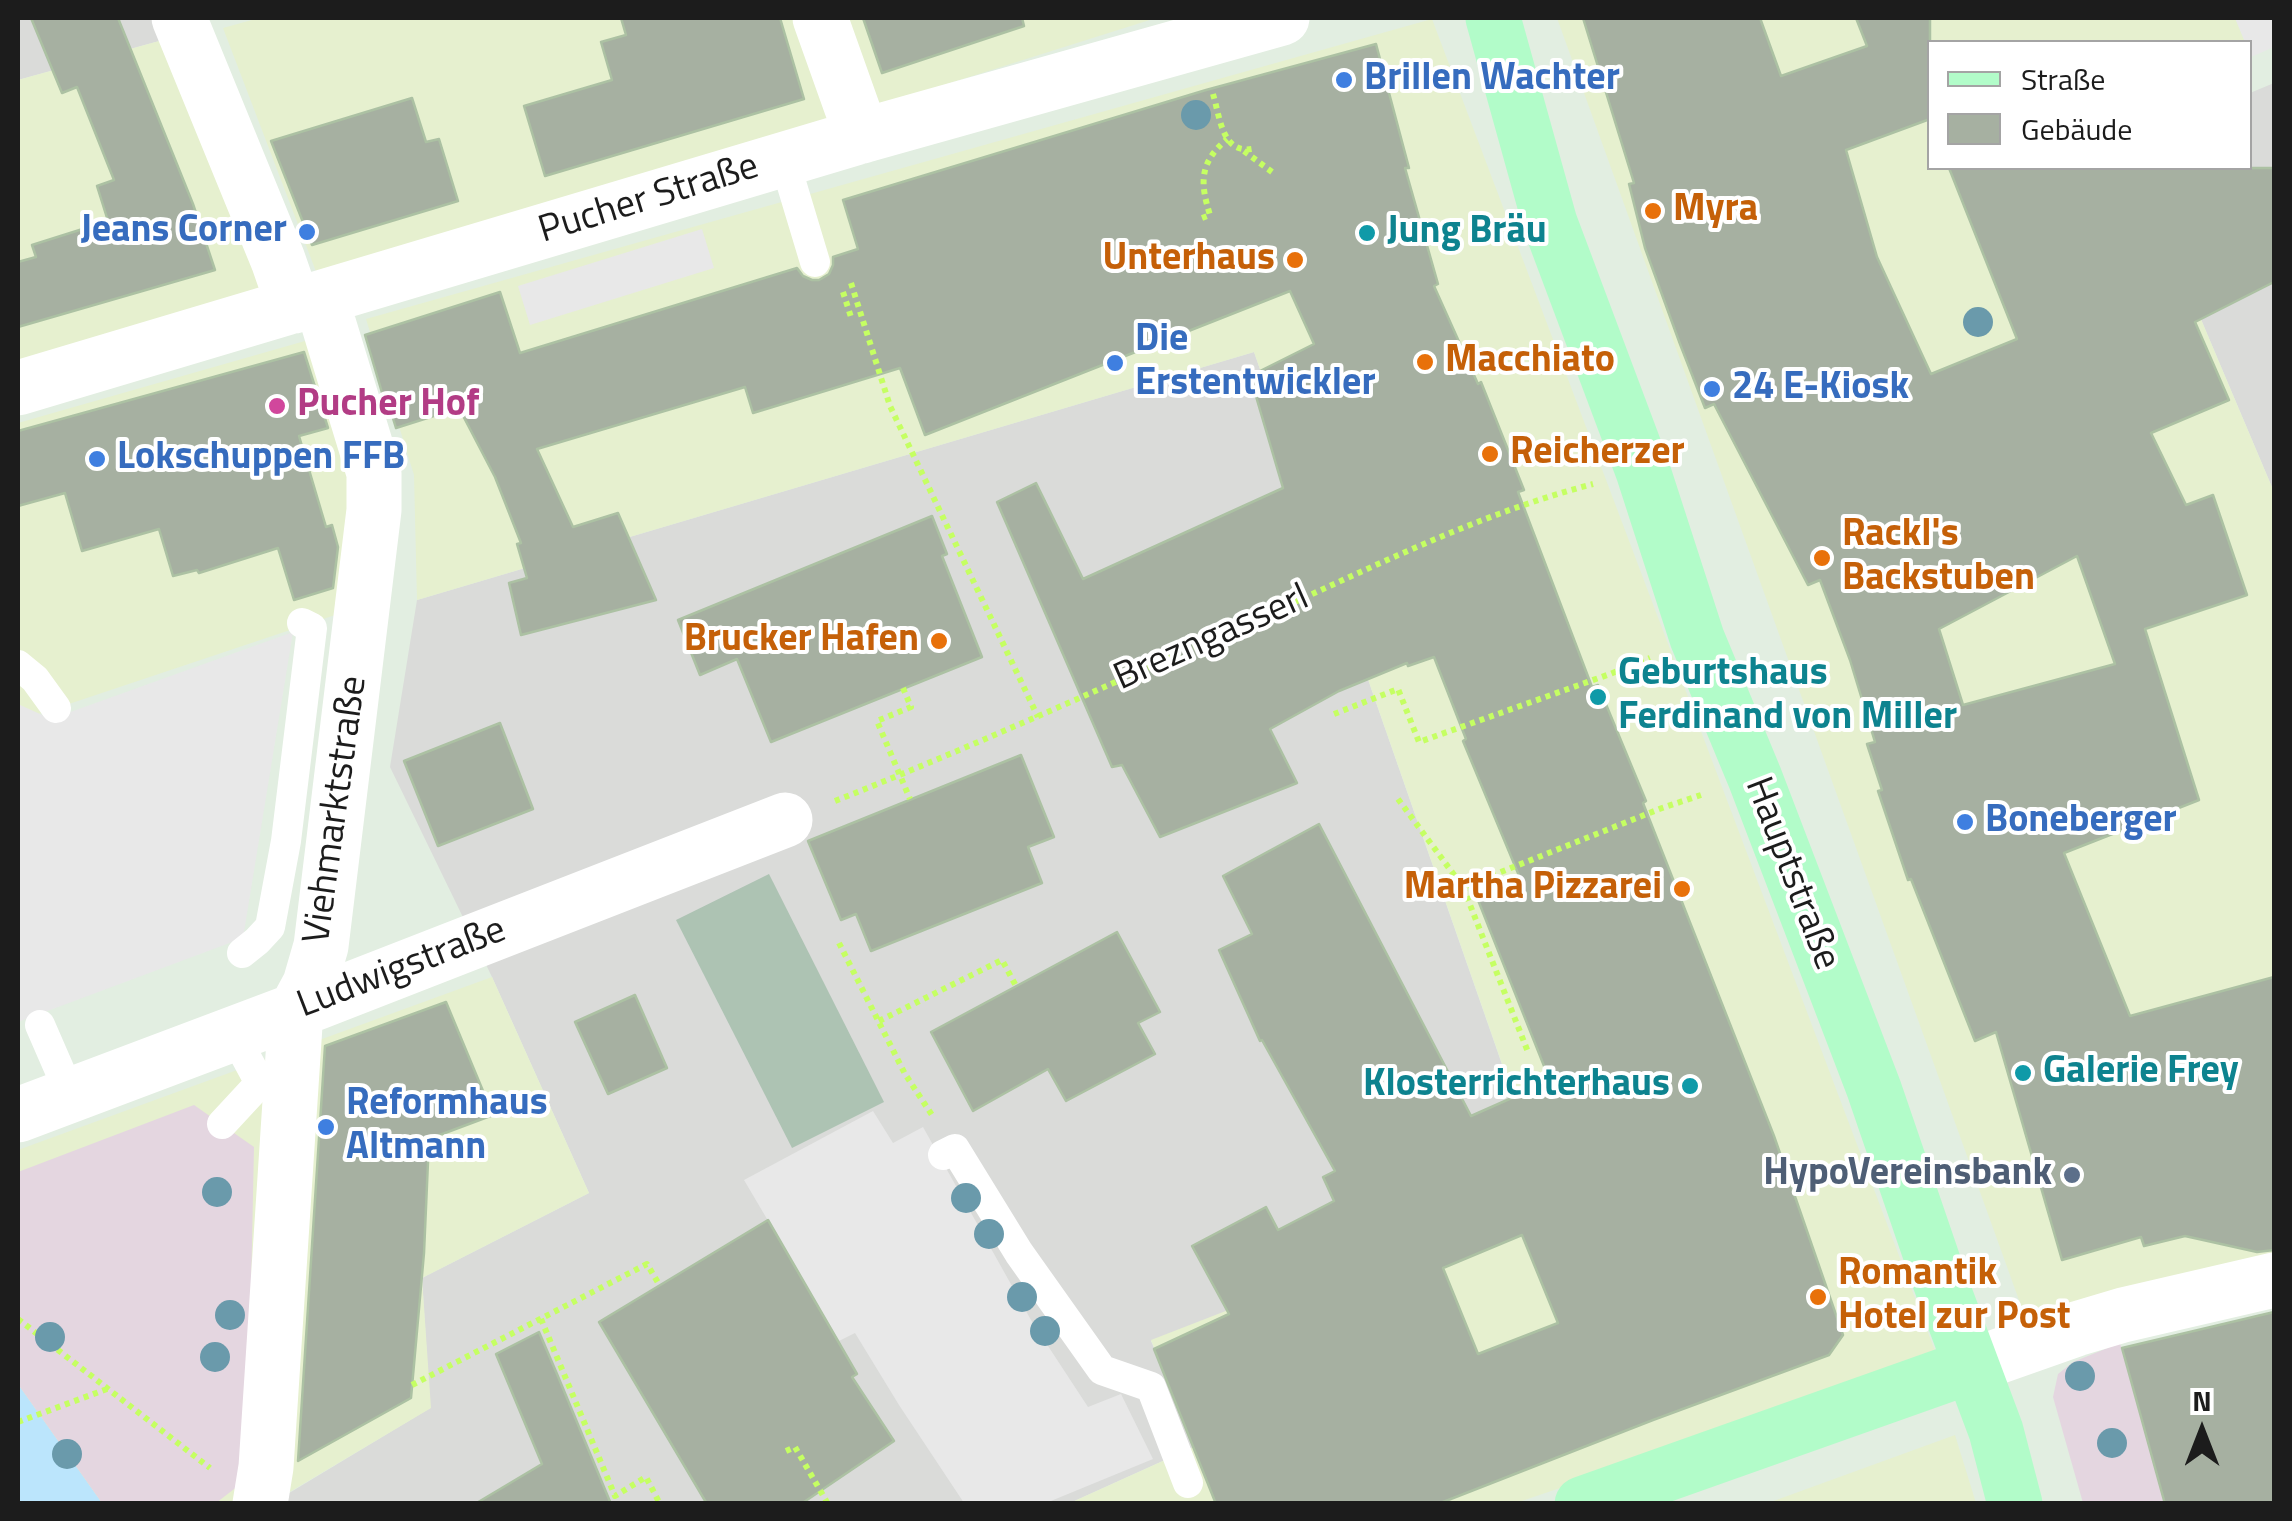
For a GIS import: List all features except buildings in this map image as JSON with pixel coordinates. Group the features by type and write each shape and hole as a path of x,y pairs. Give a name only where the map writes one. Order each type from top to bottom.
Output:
{"street":[{"name":"Viehmarktstraße","path":"179,18 278,260 307,302 374,473 374,510 321,946 310,984 296,1010 266,1467 241,1490"},
{"path":"820,18 862,136"},
{"name":"Pucher Straße","path":"18,388 862,136 1282,18"},
{"name":"Hauptstraße","path":"1493,18 1550,224 1642,471 1697,638 1874,1089 1996,1430 2015,1504"},
{"name":"Ludwigstraße","path":"18,1115 785,820"},
{"path":"1582,1504 2076,1328 2274,1280"}],"lane":[{"path":"784,159 815,262"},
{"path":"242,953 270,927 286,841 312,628 302,622"},
{"path":"18,665 56,708"},
{"path":"40,1025 70,1094"},
{"path":"222,1124 260,1083 232,1033"},
{"path":"949,1152 1092,1376 1151,1387 1188,1483"}],"path":[{"path":"1212,90 1226,138 1233,148 1252,148"},
{"path":"1202,218 1210,215 1202,180 1206,163 1226,138"},
{"path":"1243,150 1272,172"},
{"path":"846,270 890,406 1038,717"},
{"name":"Brezngasserl","path":"785,820 1038,717 1437,538 1539,498 1642,471"},
{"path":"1334,714 1398,689 1419,742 1610,674 1697,638"},
{"path":"904,688 911,706 877,721 910,800"},
{"path":"1463,887 1662,808 1755,778"},
{"path":"1398,800 1463,887 1528,1052"},
{"path":"839,943 949,1152"},
{"path":"879,1021 1002,960 1016,986"},
{"path":"412,1386 647,1264 660,1286"},
{"path":"18,1319 241,1490"},
{"path":"541,1319 615,1496 646,1477 660,1504"},
{"path":"18,1422 108,1389"},
{"path":"786,1451 795,1447 828,1504"}],"shaded area":[{"path":"18,18 173,18 181,35 18,80"},
{"path":"259,18 1156,18 320,282 223,28"},
{"path":"1557,18 2235,18 2244,40 1927,40 1927,170 2138,170 2274,492 2274,1253 2024,1314"},
{"path":"2235,18 2274,18 2274,47 2252,57 2252,40 2244,40"},
{"path":"1432,19 1938,1359 1516,1503 1070,1503 1196,1446 1151,1340 1545,1187 1254,352 417,600 414,475 366,319"},
{"path":"181,35 286,295 18,365 18,80"},
{"path":"2274,83 2274,492 2138,170 2252,170 2252,92"},
{"path":"702,229 714,268 530,325 518,286"},
{"path":"312,339 365,495 368,604 18,721 18,423"},
{"path":"1254,352 1545,1188 1151,1341 1196,1446 1070,1503 271,1504 430,1408 422,1278 589,1193 492,977 390,767 417,600"},
{"path":"293,632 243,938 18,1022 18,704 51,719"},
{"path":"769,874 884,1102 792,1148 676,920"},
{"path":"492,977 589,1193 422,1278 431,1408 271,1503 18,1504 18,1150"},
{"path":"194,1105 254,1147 247,1479 216,1503 102,1503 18,1384 18,1172"},
{"path":"873,1111 893,1143 923,1127 1031,1320 1088,1407 1121,1394 1153,1459 1046,1503 964,1503 855,1333 839,1341 744,1180"},
{"path":"2120,1343 2165,1503 2083,1503 2053,1397 2058,1374 2073,1362"},
{"path":"18,1384 102,1503 18,1503"},
{"path":"1955,1435 1976,1503 1768,1503"}],"place":[{"name":"Brillen Wachter","path":"1344,80"},
{"name":"Myra","path":"1653,211"},
{"name":"Jeans Corner","path":"307,232"},
{"name":"Jung Bräu","path":"1367,233"},
{"name":"Unterhaus","path":"1295,260"},
{"name":"Macchiato","path":"1425,362"},
{"name":"Die Erstentwickler","path":"1115,363"},
{"name":"24 E-Kiosk","path":"1712,389"},
{"name":"Pucher Hof","path":"277,406"},
{"name":"Reicherzer","path":"1490,454"},
{"name":"Lokschuppen FFB","path":"97,459"},
{"name":"Rackl's Backstuben","path":"1822,558"},
{"name":"Brucker Hafen","path":"939,641"},
{"name":"Geburtshaus Ferdinand von Miller","path":"1598,697"},
{"name":"Boneberger","path":"1965,822"},
{"name":"Martha Pizzarei","path":"1682,889"},
{"name":"Galerie Frey","path":"2023,1073"},
{"name":"Klosterrichterhaus","path":"1690,1086"},
{"name":"Reformhaus Altmann","path":"326,1127"},
{"name":"HypoVereinsbank","path":"2072,1175"},
{"name":"Romantik Hotel zur Post","path":"1818,1297"}]}
